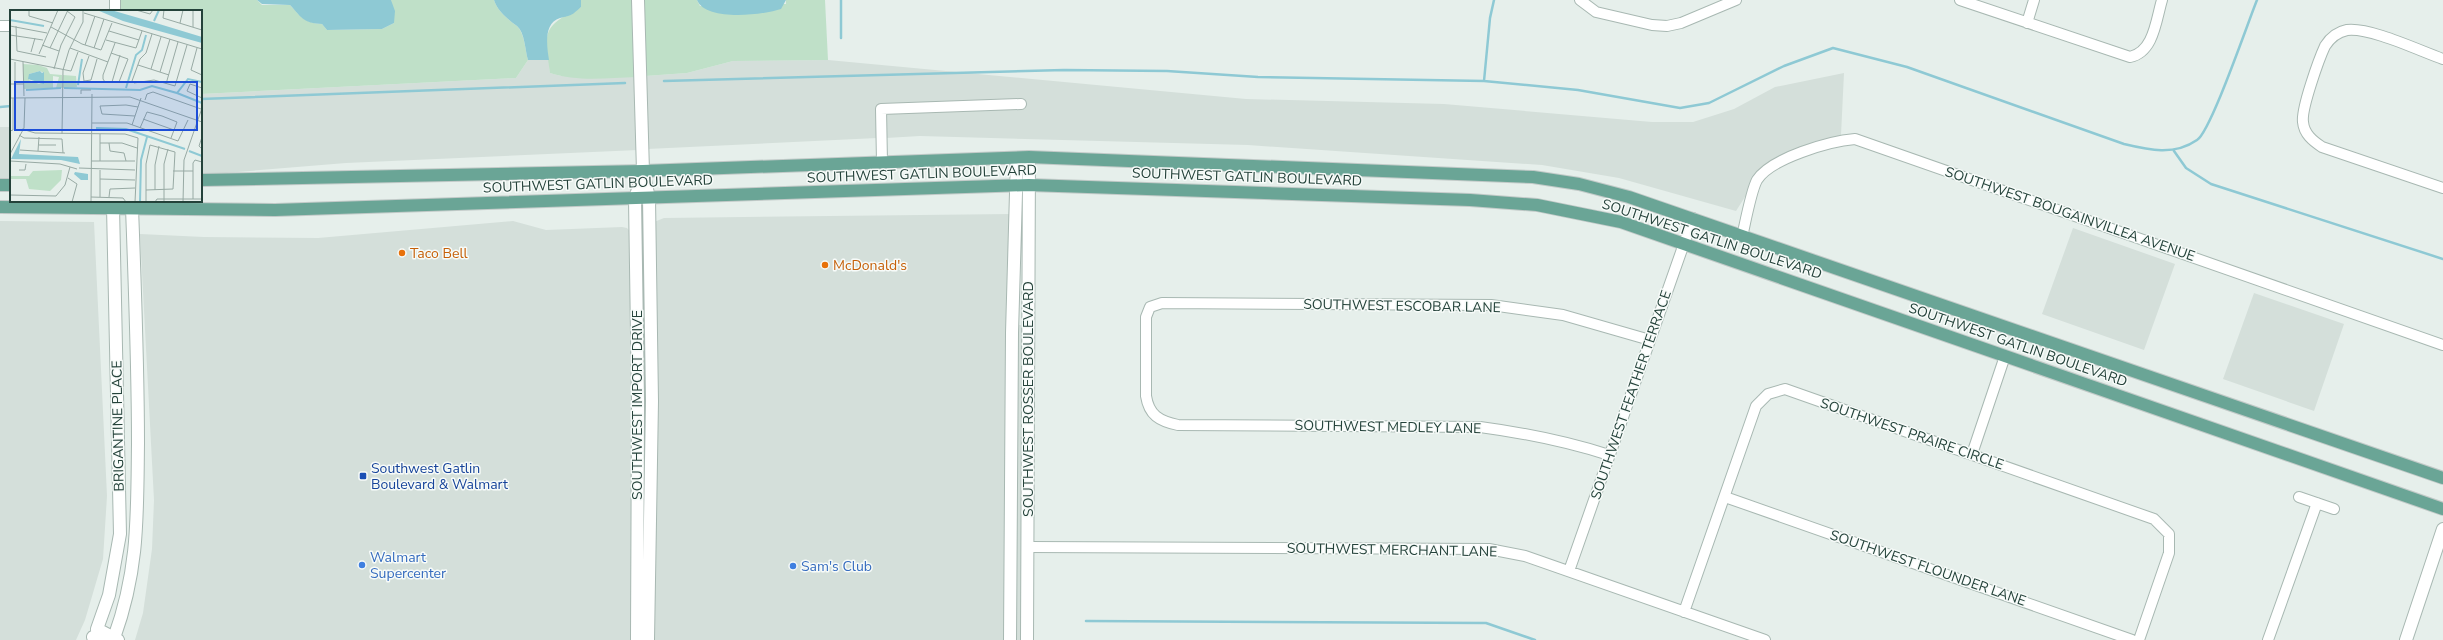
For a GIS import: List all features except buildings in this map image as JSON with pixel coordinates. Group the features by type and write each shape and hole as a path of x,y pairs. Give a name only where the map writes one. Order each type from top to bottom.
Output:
{"main road":[{"name":"SOUTHWEST GATLIN BOULEVARD","path":"202,180 643,171 1029,157 1534,177 1579,184 1629,197 1693,218 1742,237 2443,478"},
{"name":"SOUTHWEST GATLIN BOULEVARD","path":"0,207 113,207 275,210 1023,185 1470,200 1537,205 1621,222 1684,243 2443,509"}],"street":[{"name":"SOUTHWEST IMPORT DRIVE","path":"638,0 643,171 649,198 652,401 648,640"},
{"path":"1581,1 1596,12 1652,25 1667,26 1681,23 1736,0"},
{"path":"1960,0 2124,56 2137,56 2146,50 2162,0"},
{"path":"2027,23 2034,0"},
{"path":"2443,59 2364,31 2347,30 2338,33 2325,46 2303,109 2304,129 2313,141 2322,147 2443,188"},
{"path":"882,162 881,109 1021,104"},
{"name":"SOUTHWEST BOUGAINVILLEA AVENUE","path":"1742,237 1757,180 1775,164 1836,141 1855,139 2443,346"},
{"name":"SOUTHWEST ROSSER BOULEVARD","path":"1010,640 1012,333 1023,185 1029,157"},
{"name":"SOUTHWEST ROSSER BOULEVARD","path":"1017,158 1023,185 1028,548 1027,640"},
{"name":"SOUTHWEST IMPORT DRIVE","path":"637,640 638,401 635,199 643,171"},
{"name":"BRIGANTINE PLACE","path":"95,636 109,595 120,534 113,207"},
{"name":"BRIGANTINE PLACE","path":"115,639 132,579 137,542 138,377 132,208"},
{"name":"SOUTHWEST FEATHER TERRACE","path":"1569,571 1693,218"},
{"name":"SOUTHWEST ESCOBAR LANE","path":"1163,422 1153,415 1148,406 1146,396 1146,317 1150,307 1162,303 1491,306 1563,316 1650,340"},
{"path":"1972,454 2005,356"},
{"name":"SOUTHWEST PRAIRE CIRCLE","path":"1684,612 1756,406 1768,394 1785,389 2154,519 2168,534 2169,553 2139,640"},
{"name":"SOUTHWEST MEDLEY LANE","path":"1163,422 1178,425 1480,427 1529,433 1571,442 1609,455"},
{"name":"SOUTHWEST FLOUNDER LANE","path":"1725,497 2132,640"},
{"path":"2299,497 2334,509"},
{"path":"2268,640 2316,503"},
{"path":"2406,640 2443,529"},
{"name":"SOUTHWEST MERCHANT LANE","path":"1028,548 1469,548 1507,552 1569,571 1764,640"},
{"path":"95,636 115,639"}],"shaded area":[{"path":"536,57 536,59 549,60 550,73 561,76 636,77 638,150 346,163 202,175 202,94 516,78 528,60"},
{"path":"828,60 1246,99 1444,104 1652,122 1693,122 1734,109 1775,87 1844,73 1841,135 1772,160 1754,176 1750,189 1736,211 1619,178 1542,165 1248,145 920,136 886,138 885,114 1025,109 1025,99 881,104 877,138 647,149 645,76 687,73 733,61"},
{"path":"0,127 10,127 10,181 0,181"},
{"path":"1011,214 1006,640 652,640 654,222 664,218"},
{"path":"0,221 94,222 107,496 103,559 85,620 76,640 0,640"},
{"path":"513,221 546,230 622,227 627,228 631,233 634,401 632,640 135,640 143,613 152,549 154,500 140,234 204,237 318,238"},
{"path":"2073,228 2175,264 2144,350 2042,314"},
{"path":"2254,293 2344,324 2314,411 2223,379"},
{"path":"1016,325 1024,325 1022,640 1015,640"},
{"path":"642,343 645,343 647,401 644,598"}],"green space":[{"path":"121,0 257,0 262,5 290,5 304,19 322,24 327,30 382,29 394,23 391,0 494,0 501,12 520,29 528,60 516,78 202,94 202,10 121,10"},
{"path":"581,0 634,0 636,77 604,79 571,78 550,73 547,48 549,32 552,26 559,20 581,7"},
{"path":"643,0 697,0 700,6 786,4 786,0 825,0 828,60 733,61 687,73 645,76"}],"water":[{"path":"257,0 391,0 395,11 394,23 382,29 327,30 322,24 303,19 290,5 262,4"},
{"path":"494,0 581,0 581,7 573,14 560,18 551,25 547,36 549,60 528,60 520,29 501,12"},
{"path":"697,0 786,0 781,9 749,15 736,15 711,12 702,7"}],"waterway":[{"path":"841,0 841,38"},
{"path":"1484,81 1490,18 1494,0"},
{"path":"664,81 1064,70 1167,71 1258,77 1484,81 1578,90 1680,108 1709,103 1784,66 1833,48 1907,67 2124,144 2152,150 2170,150 2188,145 2197,140 2203,132 2220,98 2257,0"},
{"path":"202,99 625,83"},
{"path":"0,107 10,106"},
{"path":"2174,151 2186,168 2211,184 2443,259"},
{"path":"1086,621 1486,623 1535,640"}],"place":[{"name":"Taco Bell","path":"402,253"},
{"name":"McDonald's","path":"825,265"},
{"name":"Southwest Gatlin Boulevard & Walmart","path":"363,476"},
{"name":"Walmart Supercenter","path":"362,565"},
{"name":"Sam's Club","path":"793,566"}]}
